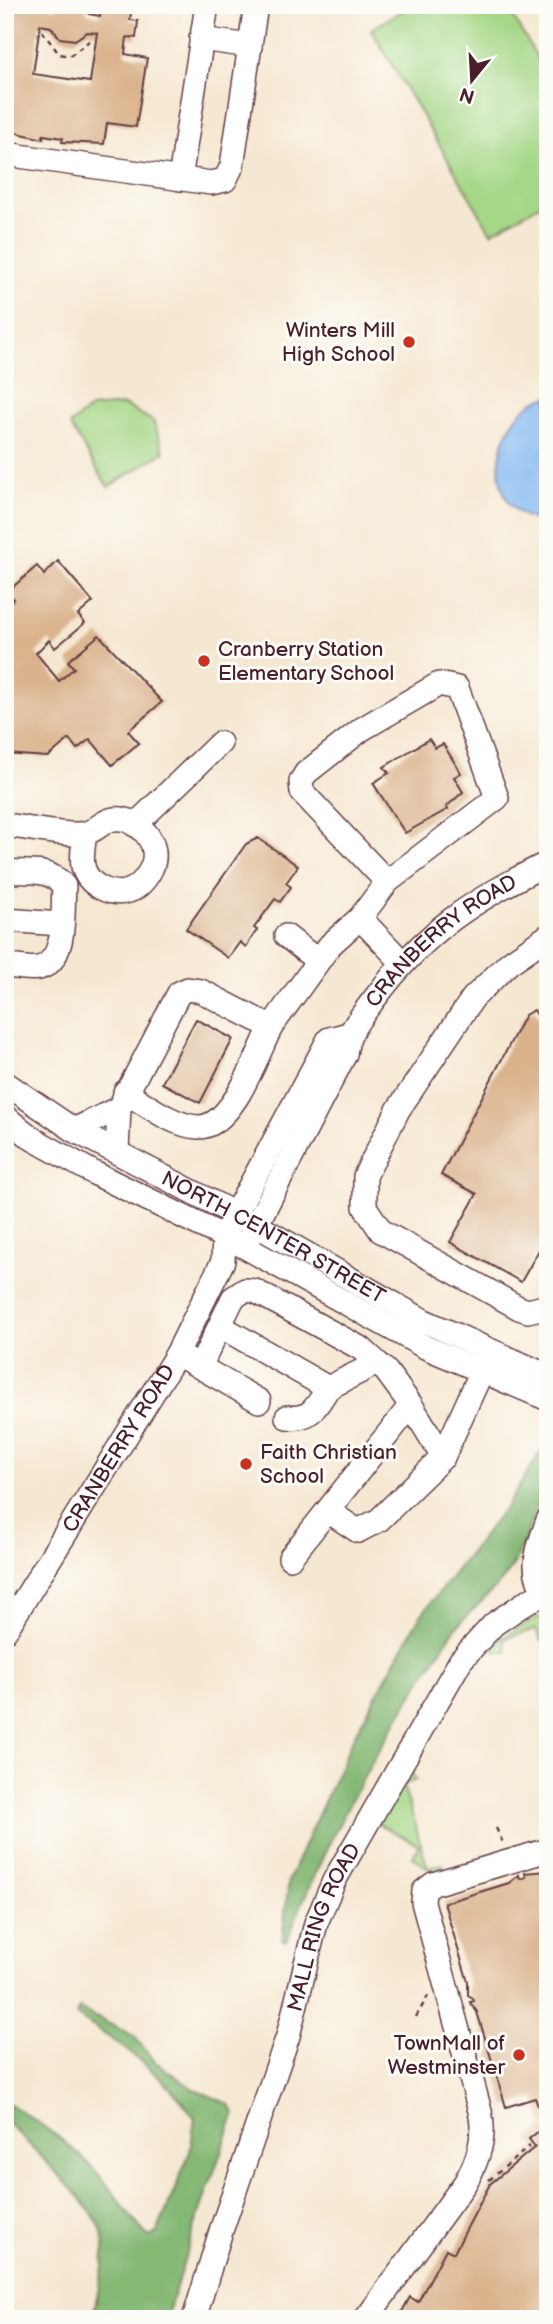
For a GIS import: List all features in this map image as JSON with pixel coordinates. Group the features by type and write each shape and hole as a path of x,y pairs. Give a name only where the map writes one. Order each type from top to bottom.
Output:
{"street":[{"path":"180,179 207,5"},
{"path":"5,154 218,183 230,174 256,5"},
{"path":"201,39 250,46"},
{"path":"122,1100 199,1128 217,1123 230,1111 271,1027 330,945 360,918 387,882 497,798 457,688 447,684 439,684 362,729 306,773 301,781 302,792 387,882"},
{"path":"135,825 220,743"},
{"path":"5,825 85,834 113,819 135,825 148,835 152,844 153,864 142,883 117,893 102,889 83,866 85,834"},
{"name":"CRANBERRY ROAD","path":"5,1631 177,1354 234,1242 256,1225 345,1054 348,1034 402,962 456,913 548,863"},
{"path":"5,872 47,873 58,878 64,886 58,951 52,961 39,968 5,966"},
{"path":"360,918 402,962"},
{"path":"5,920 61,924"},
{"path":"286,936 318,961"},
{"path":"548,936 509,963 473,998 441,1042 393,1121 365,1175 364,1195 368,1215 392,1240 519,1308 528,1311 548,1306"},
{"path":"117,1151 122,1100 179,993 188,989 201,990 271,1027"},
{"name":"CRANBERRY ROAD","path":"234,1242 235,1214 329,1039 348,1034"},
{"name":"NORTH CENTER STREET","path":"5,1083 74,1130 256,1225 424,1321 548,1376"},
{"path":"74,1130 122,1100"},
{"name":"NORTH CENTER STREET","path":"5,1118 33,1139 94,1173 234,1242 425,1347 481,1373 548,1399"},
{"path":"200,1367 233,1298 245,1290 255,1291 362,1349 411,1405 443,1457"},
{"path":"220,1326 328,1388"},
{"path":"177,1354 258,1401"},
{"path":"287,1417 301,1419 311,1414 328,1388 377,1363"},
{"path":"328,1511 358,1531 369,1528 443,1457 481,1373"},
{"path":"290,1558 411,1405"},
{"name":"MALL RING ROAD","path":"194,2319 206,2275 288,2036 309,1945 324,1902 356,1839 461,1660 494,1624 547,1594 535,1575 534,1565 548,1520"},
{"path":"366,2319 465,2183 475,2162 483,2131 423,1902 424,1891 433,1884 548,1850"}],"path":[{"path":"91,5 97,13"},
{"path":"42,32 59,54 70,56 93,38"},
{"path":"496,1828 501,1843 514,1839"},
{"path":"416,2017 430,1992"}],"green space":[{"path":"413,5 506,5 548,76 548,200 491,233 371,29"},
{"path":"124,405 153,421 164,452 108,487 70,425 90,408"},
{"path":"546,1443 546,1466 538,1499 512,1567 458,1625 403,1709 360,1784 321,1861 287,1941 282,1940 289,1879 355,1734 419,1618 508,1504"},
{"path":"538,1617 548,1620 548,1640 541,1641 536,1629 504,1639 507,1652 495,1652 497,1641"},
{"path":"410,1769 416,1780 403,1785 428,1868 442,1864 443,1869 435,1874 413,1857 419,1845 377,1823"},
{"path":"79,2009 134,2036 154,2061 192,2088 229,2104 235,2113 195,2225 166,2319 92,2319 103,2264 102,2232 87,2207 5,2120 5,2101 71,2147 105,2182 149,2237 157,2233 190,2152 195,2118 170,2087 155,2074 76,2015"}],"water":[{"path":"548,397 548,520 532,519 515,509 504,494 500,475 501,455 506,435 517,417 531,404"}],"building":[{"path":"5,5 43,5 54,9 59,5 83,5 89,14 100,16 101,5 132,5 130,20 138,21 136,38 127,37 125,54 147,58 136,127 107,123 104,144 62,142 63,138 43,135 43,139 5,130","holes":["40,25 51,27 60,38 75,40 87,32 97,33 90,82 33,74"]},
{"path":"58,561 93,602 78,615 85,623 55,648 49,640 36,653 59,681 74,668 68,661 99,635 162,702 128,731 139,743 112,765 90,739 77,749 69,739 48,757 5,754 5,607 14,599 7,592 37,566 44,575"},
{"path":"429,739 435,748 443,744 461,773 454,777 463,792 446,807 448,809 405,833 373,783 389,773 384,767"},
{"path":"258,838 298,866 286,883 291,887 280,902 275,899 254,928 257,930 246,947 240,942 228,958 186,929 246,844"},
{"path":"534,1010 539,1018 548,1023 548,1234 521,1282 450,1242 477,1194 441,1175 525,1015"},
{"path":"196,1019 233,1039 200,1103 162,1083"},
{"name":"TownMall of Westminster","path":"548,1871 548,2319 398,2319 410,2297 418,2302 446,2249 454,2253 490,2184 535,2147 529,2139 545,2126 535,2098 506,2107 477,2012 470,2002 474,2001 468,1995 468,1982 444,1903 509,1883 519,1875 520,1879 526,1877 525,1873"}],"place":[{"name":"Winters Mill High School","path":"409,342"},
{"name":"Cranberry Station Elementary School","path":"204,661"},
{"name":"Faith Christian School","path":"246,1464"},
{"name":"TownMall of Westminster","path":"519,2055"}]}
